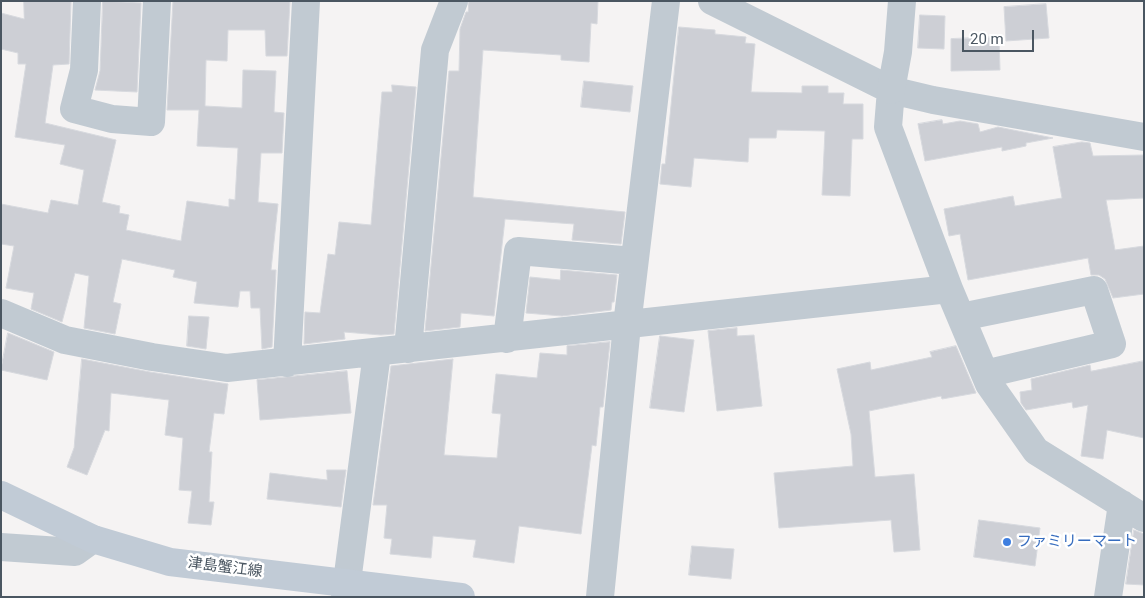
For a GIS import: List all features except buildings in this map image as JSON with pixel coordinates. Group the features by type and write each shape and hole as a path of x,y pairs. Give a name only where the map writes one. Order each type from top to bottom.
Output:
{"main road":[{"name":"津島蟹江線","path":"1,495 93,539 170,562 346,589 461,597"}],"street":[{"path":"86,1 84,70 74,109 112,119 151,122 157,1"},
{"path":"287,362 306,1"},
{"path":"408,349 435,50 454,1"},
{"path":"600,597 634,261 666,1"},
{"path":"712,1 891,90 933,100 1144,137"},
{"path":"902,1 898,52 891,90 888,127 949,289 989,384 1036,451 1133,511 1108,597"},
{"path":"506,338 518,251 634,261"},
{"path":"1,313 65,340 137,354 227,368 949,289"},
{"path":"961,317 1094,290 1112,344 985,374"},
{"path":"346,589 376,353"},
{"path":"1,547 75,552 93,539"}],"place":[{"name":"ファミリーマート","path":"1007,542"}]}
